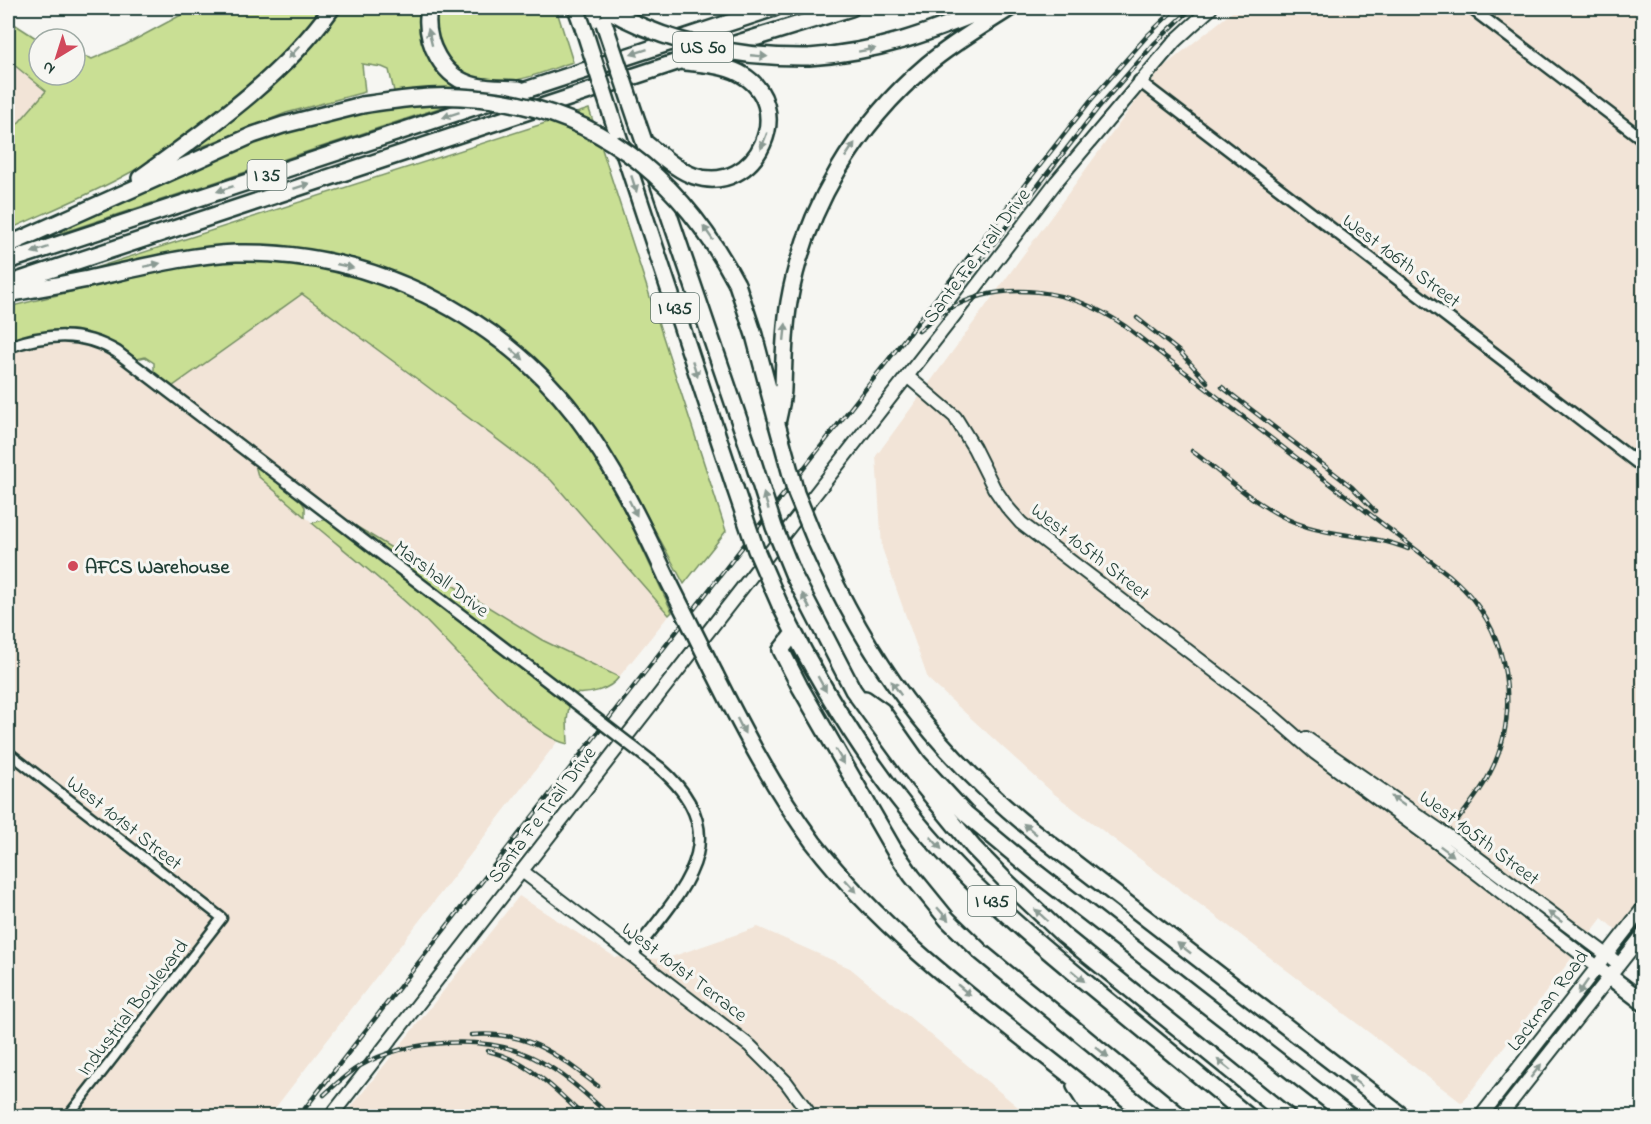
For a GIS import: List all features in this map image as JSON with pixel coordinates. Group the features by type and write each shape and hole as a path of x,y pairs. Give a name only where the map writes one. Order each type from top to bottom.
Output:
{"highway":[{"path":"111,199 246,98 295,52 333,8"},
{"path":"429,8 427,20 430,39 437,56 448,70 461,80 477,86 526,90"},
{"name":"I 435","path":"576,8 750,534 794,633 837,711 861,748 910,814 993,902 1031,937 1248,1116"},
{"name":"I 435","path":"599,8 604,15 637,121 774,527 794,576 853,690 936,804 1005,880 1063,935 1287,1116"},
{"name":"I 35","path":"8,261 774,8"},
{"name":"I 35","path":"8,284 680,61 851,8"},
{"name":"US 50","path":"604,15 696,45 728,52 757,56 809,57 861,51 898,43 990,8"},
{"path":"777,424 783,390 784,335 798,262 816,213 840,166 872,121 908,81 946,50 1010,8"},
{"path":"644,142 686,172 708,178 731,175 746,167 757,156 765,141 768,122 766,104 752,82 730,69 680,61"},
{"path":"8,245 253,135 321,114 362,105 432,97 480,98 525,106 552,114 596,133 633,156 669,187 711,238 737,284 754,335 796,493 850,615 901,695 938,741 983,788 1032,830 1402,1116"},
{"path":"8,294 187,258 237,253 278,255 328,262 370,273 411,288 452,308 490,332 526,362 555,391 606,461 631,504 751,747 814,842 853,888 919,952 1120,1116"},
{"path":"794,633 782,650 800,687 894,850 929,898 982,953 1180,1116"},
{"path":"853,690 882,711 918,762 966,814 1047,881 1349,1116"},
{"path":"1614,970 1644,1003"},
{"path":"1060,1069 1079,1090 1094,1116"}],"main road":[{"name":"Sante Fe Trail Drive","path":"782,535 1056,182 1174,41 1211,8"},
{"name":"West 105th Street","path":"907,376 955,417 994,488 1006,507 1021,523 1284,726 1315,753 1597,966 1614,970"},
{"name":"Santa Fe Trail Drive","path":"330,1116 782,535"},
{"name":"West 105th Street","path":"1284,726 1320,746 1450,838 1606,954 1614,970"},
{"name":"West 101st Terrace","path":"522,871 750,1046 786,1082 810,1116"},
{"name":"Lackman Road","path":"1481,1116 1644,907"},
{"name":"Lackman Road","path":"1500,1116 1644,933"}],"street":[{"path":"1471,8 1644,140"},
{"name":"West 106th Street","path":"1139,81 1644,468"},
{"name":"Marshall Drive","path":"8,347 38,338 73,336 100,343 117,352 674,780 689,801 698,830 698,852 692,873 684,888 632,956"},
{"name":"West 101st Street","path":"8,753 222,918"},
{"name":"Industrial Boulevard","path":"68,1116 222,918"}],"shaded area":[{"path":"1237,8 1643,8 1643,954 1602,918 1462,1103 1053,793 928,679 882,548 876,456 1157,72"},
{"path":"8,60 27,76 27,87 41,87 46,91 8,135"},
{"path":"302,294 551,480 669,615 619,677 542,640 344,519 173,386"},
{"path":"60,340 86,343 120,360 255,465 258,476 423,618 512,708 557,742 269,1116 8,1116 8,352 33,344"},
{"path":"519,896 615,957 665,959 758,927 850,968 1029,1116 344,1116"}],"green space":[{"path":"194,8 323,8 281,57 231,103 176,145 106,185 8,230 8,135 46,91 41,87 87,87 87,57 92,59 125,45"},
{"path":"339,8 424,8 426,41 474,92 460,101 61,233 59,229 254,141 284,130 397,104 389,70 362,64 365,92 286,113 196,149 194,145"},
{"path":"436,8 556,8 573,62 519,80 499,82 475,77 454,65 439,47 434,29"},
{"path":"8,20 27,32 27,76 8,60"},
{"path":"589,109 726,531 684,584 625,479 593,430 558,386 519,346 473,312 421,285 317,253 294,253 96,272 95,268"},
{"path":"234,259 285,262 336,270 384,285 431,305 475,331 515,361 552,397 583,438 608,480 672,612 669,615 551,480 302,294 173,386 154,372 154,363 145,357 137,359 105,339 90,334 75,330 44,331 8,341 8,307 181,265"},
{"path":"255,465 300,499 305,507 305,517 258,476"},
{"path":"328,520 569,706 568,744 552,738 514,709 410,606 312,523"},
{"path":"354,525 542,640 619,677 615,682 599,691 573,693"}],"railway":[{"path":"299,1116 1090,101 1147,36 1176,8"},
{"path":"937,312 959,288 1098,108 1154,44 1192,8"},
{"path":"919,331 942,313 968,300 991,294 1014,291 1037,292 1083,303 1125,326 1456,581 1487,620 1503,663 1507,686 1504,732 1498,754 1479,792 1458,820"},
{"path":"1137,318 1181,353 1207,382"},
{"path":"1222,387 1352,487 1375,511"},
{"path":"1192,451 1262,505 1292,521 1320,530 1383,541 1408,549"},
{"path":"471,1035 509,1036 540,1047 554,1054 598,1086"},
{"path":"324,1095 355,1069 379,1057 424,1045 473,1043 518,1051 538,1060 567,1079 610,1116"},
{"path":"488,1051 528,1068 583,1116"}],"place":[{"name":"AFCS Warehouse","path":"73,566"}]}
